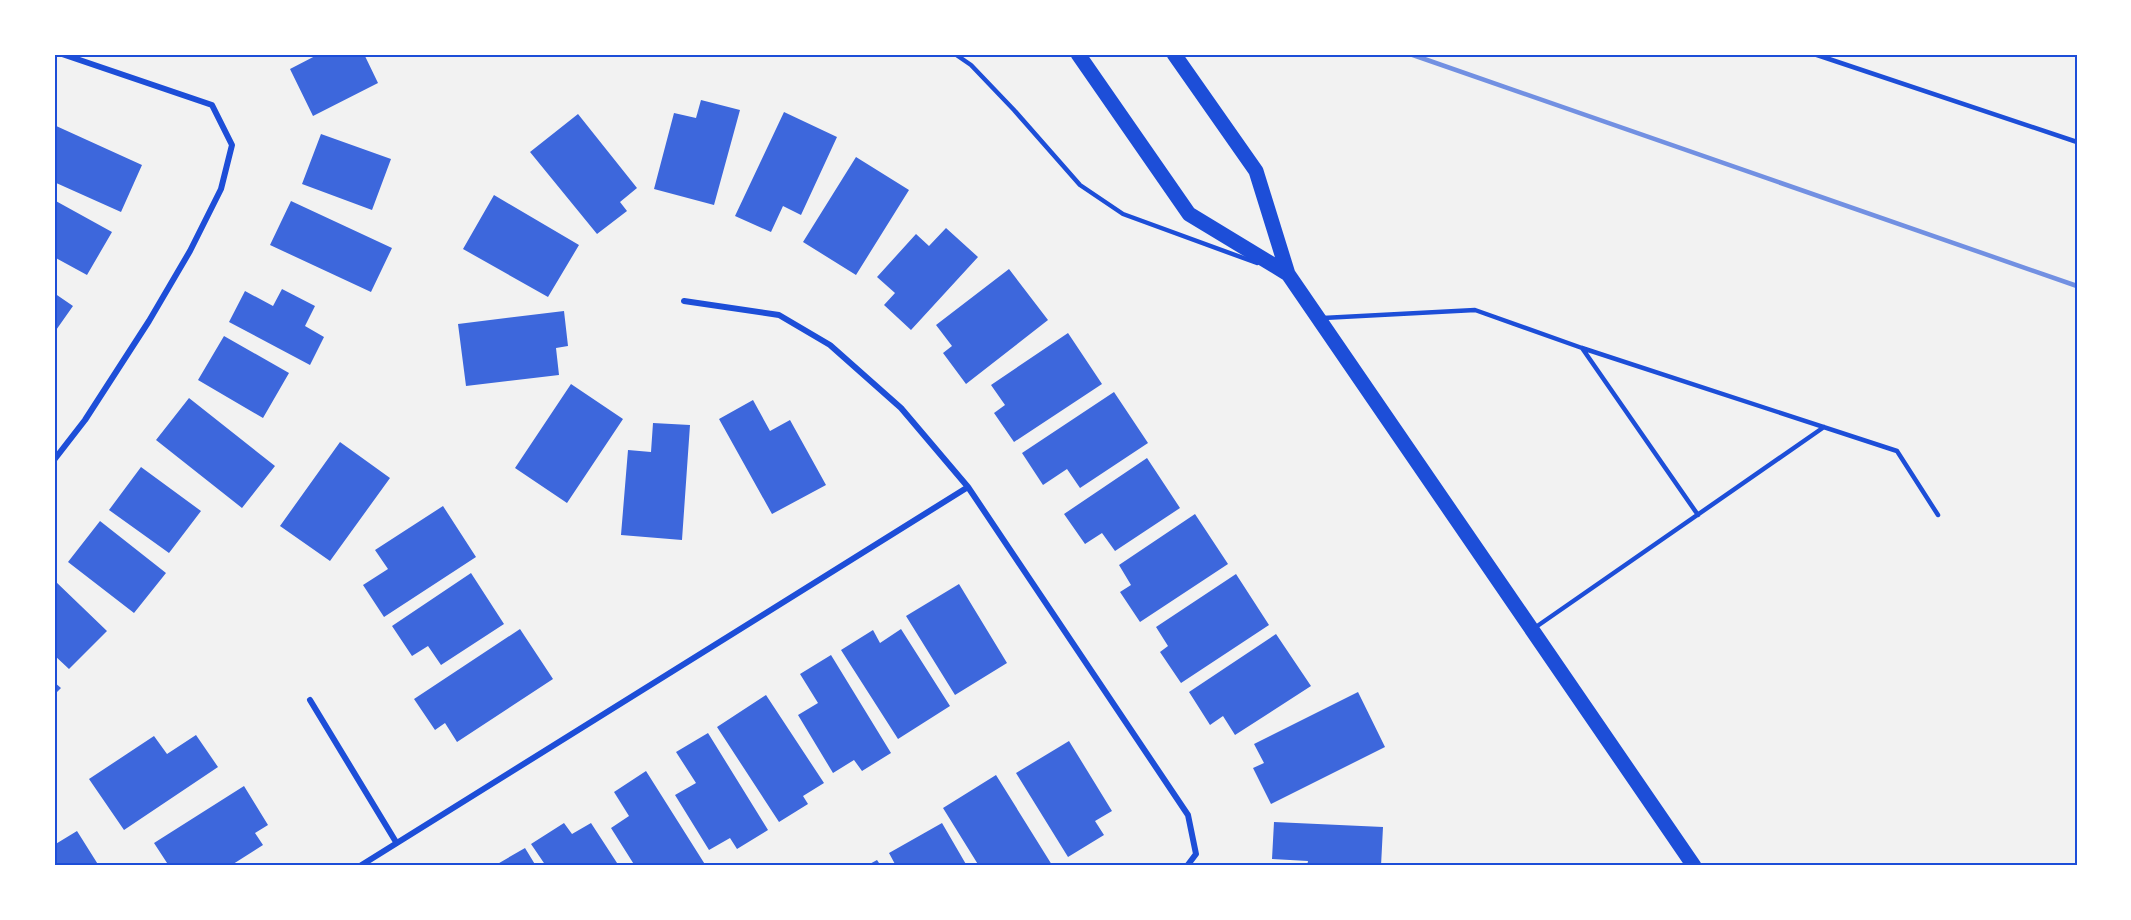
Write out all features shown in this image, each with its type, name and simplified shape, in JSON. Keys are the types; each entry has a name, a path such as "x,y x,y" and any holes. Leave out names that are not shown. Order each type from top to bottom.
{"main road":[{"path":"1078,54 1189,214 1288,274"},
{"path":"1174,54 1256,171 1288,274 1694,866"}],"street":[{"path":"54,460 91,410 190,251 221,189 232,145 212,105 62,54"},
{"path":"684,301 779,315 830,345 902,408 968,487 1188,816 1196,854 1187,866"},
{"path":"360,866 968,487"},
{"path":"310,700 396,843"}],"lane":[{"path":"955,54 971,65 1014,110 1080,185 1123,214 1288,274"},
{"path":"1814,54 2077,142"},
{"path":"1318,318 1474,310 1582,348 1897,451 1938,515"},
{"path":"1582,348 1698,515"},
{"path":"1532,630 1824,427"}],"building":[{"path":"319,54 364,54 378,83 313,116 290,69"},
{"path":"701,100 740,110 714,205 654,189 674,113 696,118"},
{"path":"784,112 837,137 801,215 783,206 771,232 735,216"},
{"path":"578,114 637,188 620,202 627,211 597,234 530,152"},
{"path":"54,125 142,165 121,212 54,182"},
{"path":"321,134 391,159 372,210 302,184"},
{"path":"856,157 909,190 856,275 803,242"},
{"path":"494,195 579,245 548,297 463,249"},
{"path":"54,200 112,232 87,275 54,257"},
{"path":"291,201 392,248 371,292 270,245"},
{"path":"946,228 978,257 911,330 884,305 895,293 877,277 916,234 929,246"},
{"path":"1009,269 1048,320 966,384 943,353 952,346 936,325"},
{"path":"282,289 315,306 305,326 324,337 310,365 229,322 245,291 273,306"},
{"path":"54,293 73,306 54,333"},
{"path":"564,311 568,346 556,348 559,375 466,386 458,324"},
{"path":"1068,333 1102,384 1014,442 994,413 1005,405 991,385"},
{"path":"224,336 289,373 263,418 198,380"},
{"path":"571,384 623,419 567,503 515,468"},
{"path":"1114,392 1148,443 1080,488 1067,469 1043,485 1022,453"},
{"path":"189,398 275,466 242,508 156,440"},
{"path":"753,400 770,431 790,420 826,485 772,514 719,419"},
{"path":"653,423 690,425 682,540 621,535 628,450 651,452"},
{"path":"340,442 390,478 330,561 280,526"},
{"path":"1147,458 1180,508 1115,551 1102,533 1085,544 1064,514"},
{"path":"141,467 201,511 169,553 109,510"},
{"path":"443,506 476,557 384,617 363,585 388,569 375,550"},
{"path":"1195,514 1228,564 1140,622 1120,592 1131,585 1119,565"},
{"path":"100,521 166,573 134,613 68,562"},
{"path":"471,573 504,624 441,665 428,646 412,656 392,626"},
{"path":"1236,574 1269,625 1181,683 1160,652 1168,646 1156,627"},
{"path":"54,580 107,631 69,669 54,655"},
{"path":"959,584 1007,663 955,695 906,616"},
{"path":"520,629 553,679 457,742 445,723 435,730 414,699"},
{"path":"901,629 950,706 898,739 841,650 873,630 880,643"},
{"path":"1276,634 1311,686 1235,735 1223,716 1210,725 1189,692"},
{"path":"831,655 891,753 862,771 854,760 833,773 798,715 818,703 800,674"},
{"path":"54,682 61,688 54,695"},
{"path":"1358,692 1385,747 1271,804 1253,768 1264,763 1254,744"},
{"path":"766,695 824,783 803,796 808,804 779,822 717,727"},
{"path":"708,733 768,830 737,849 730,838 709,850 675,795 696,783 676,752"},
{"path":"196,735 218,767 124,830 89,779 154,736 167,754"},
{"path":"1069,741 1112,811 1095,821 1104,835 1068,857 1016,773"},
{"path":"646,771 706,866 635,866 611,828 629,816 614,792"},
{"path":"996,775 1052,865 979,866 943,808"},
{"path":"244,786 268,825 255,833 263,845 230,866 169,866 154,843"},
{"path":"1274,822 1383,827 1381,866 1307,866 1308,861 1272,859"},
{"path":"564,823 572,834 591,823 619,866 546,866 531,844"},
{"path":"942,823 967,866 896,866 889,853"},
{"path":"77,831 99,866 54,866 54,845"},
{"path":"525,848 536,866 494,866"},
{"path":"877,860 881,866 866,866"}],"railway":[{"path":"1410,54 2077,286"}]}
